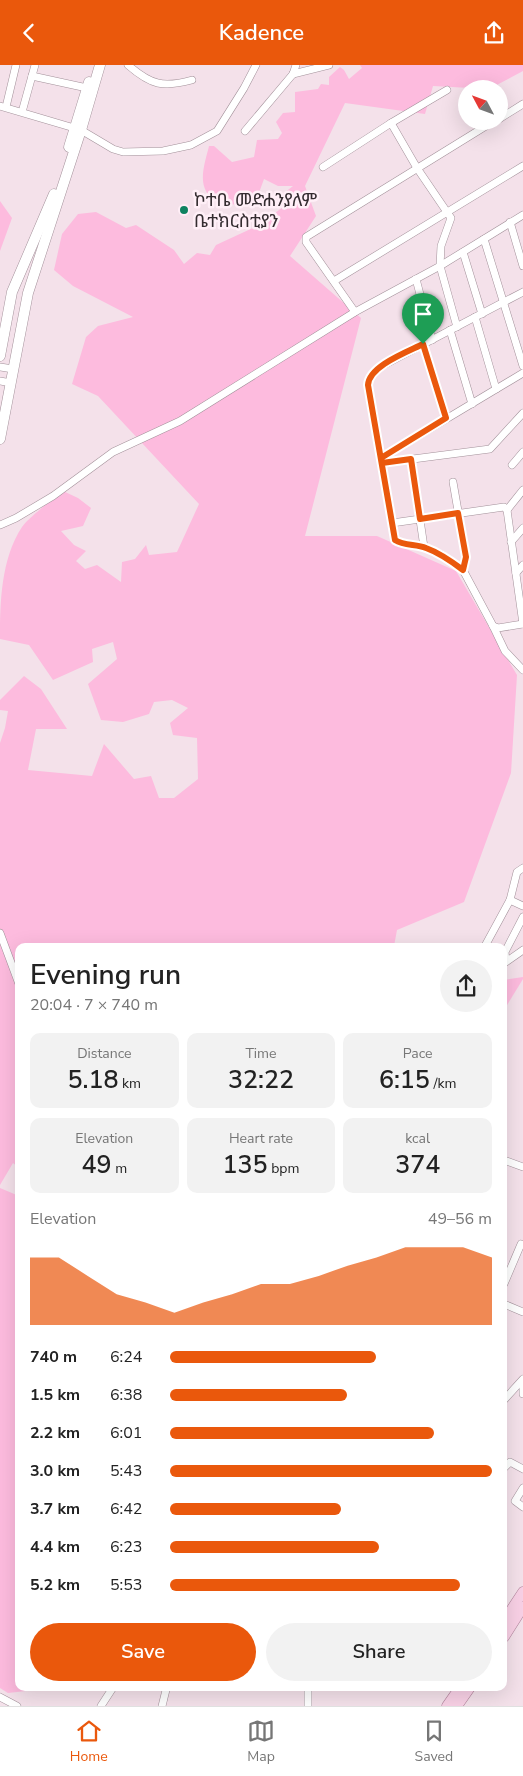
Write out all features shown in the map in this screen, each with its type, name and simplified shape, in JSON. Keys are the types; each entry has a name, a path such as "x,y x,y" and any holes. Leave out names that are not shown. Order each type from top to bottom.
{"main road":[{"path":"78,129 93,65"},
{"path":"0,439 28,293 68,160 100,65"},
{"path":"0,356 12,293 57,195"},
{"path":"507,1616 523,1592"},
{"path":"507,1632 523,1607"},
{"path":"447,1706 458,1691"},
{"path":"457,1706 468,1691"}],"street":[{"path":"16,65 3,107 78,129 113,149 123,151 163,151 191,145 217,131 256,65"},
{"path":"22,112 36,65"},
{"path":"128,65 145,79 163,85 173,85 192,80"},
{"path":"245,131 294,74 296,65"},
{"path":"294,74 329,65"},
{"path":"32,76 87,88"},
{"path":"323,167 391,123 447,90"},
{"path":"508,113 523,104"},
{"path":"391,123 417,168 451,218 441,246 440,266 472,404"},
{"path":"355,312 306,242 306,237 479,130"},
{"path":"334,281 523,167"},
{"path":"0,525 53,496 114,452 180,421 355,312 440,266 523,215"},
{"path":"510,223 523,266"},
{"path":"484,239 523,367"},
{"path":"463,251 496,389"},
{"path":"416,279 432,340"},
{"path":"523,292 380,367 369,379 395,540 399,543 424,547 442,555 463,570 505,651 523,670"},
{"path":"423,344 446,418"},
{"path":"0,367 14,369"},
{"path":"381,460 446,418 523,373"},
{"path":"0,381 11,383"},
{"path":"381,460 411,459 490,449 523,413"},
{"path":"512,465 523,451"},
{"path":"411,459 424,547"},
{"path":"453,482 466,557 463,570"},
{"path":"493,626 498,628 523,624 507,510 523,490"},
{"path":"392,523 504,507 507,510"},
{"path":"511,542 523,528"},
{"path":"516,573 523,565"},
{"path":"487,943 510,900 515,877 519,870 523,868"},
{"path":"510,900 523,906"},
{"path":"507,948 523,917"},
{"path":"1,936 15,973"},
{"path":"507,962 523,950"},
{"path":"507,1161 523,1167"},
{"path":"507,1277 522,1244"},
{"path":"507,1305 523,1312"},
{"path":"523,1381 523,1394"},
{"path":"507,1397 523,1381"},
{"path":"507,1465 510,1462 523,1469"},
{"path":"523,1488 515,1501 523,1507"},
{"path":"101,1706 111,1691"},
{"path":"162,1706 166,1691"},
{"path":"308,1691 308,1706"},
{"path":"0,1697 17,1706"}],"shaded area":[{"path":"360,65 523,65 523,71 506,80 458,80 458,87 433,86 425,114 345,103 305,186 316,216 290,256 361,318 305,536 377,536 456,571 517,675 511,773 464,902 397,930 395,943 15,943 15,1165 13,1163 0,1185 0,743 8,711 0,710 0,700 24,676 41,689 67,729 36,729 28,770 92,776 104,744 134,779 151,776 159,798 174,798 198,779 197,738 173,735 170,723 188,708 172,700 154,702 149,714 123,722 101,720 88,684 117,659 113,642 92,649 93,662 53,680 29,645 0,639 3,581 15,539 25,523 63,491 78,498 91,508 83,526 61,531 74,545 86,551 76,561 85,569 97,565 121,582 122,562 135,559 146,545 149,555 177,552 199,504 98,396 72,384 86,337 98,326 133,317 73,286 54,270 62,234 78,214 96,212 126,228 136,225 174,250 184,264 197,253 210,255 216,245 259,225 283,207 279,197 293,186 278,186 264,179 256,201 252,201 248,191 240,205 220,203 212,198 204,185 203,170 209,146 214,146 232,162 254,157 257,140 278,139 282,133 276,122 283,113 295,112 295,92 318,89 321,84 329,85 329,77 340,67 349,79 362,68"},
{"path":"0,201 12,218 0,251"},
{"path":"523,977 507,1005 507,980"},
{"path":"0,1188 15,1194 15,1691 26,1691 8,1693 0,1688"}],"place":[{"name":"ኮተቤ መድሐንያለም ቤተክርስቲያን","path":"184,210"}],"route":[{"path":"423,344 446,418 381,458 382,463 411,459 420,519 458,513 466,557 463,570 442,555 424,547 399,543 395,540 368,385 372,373 380,367 423,344"}]}
